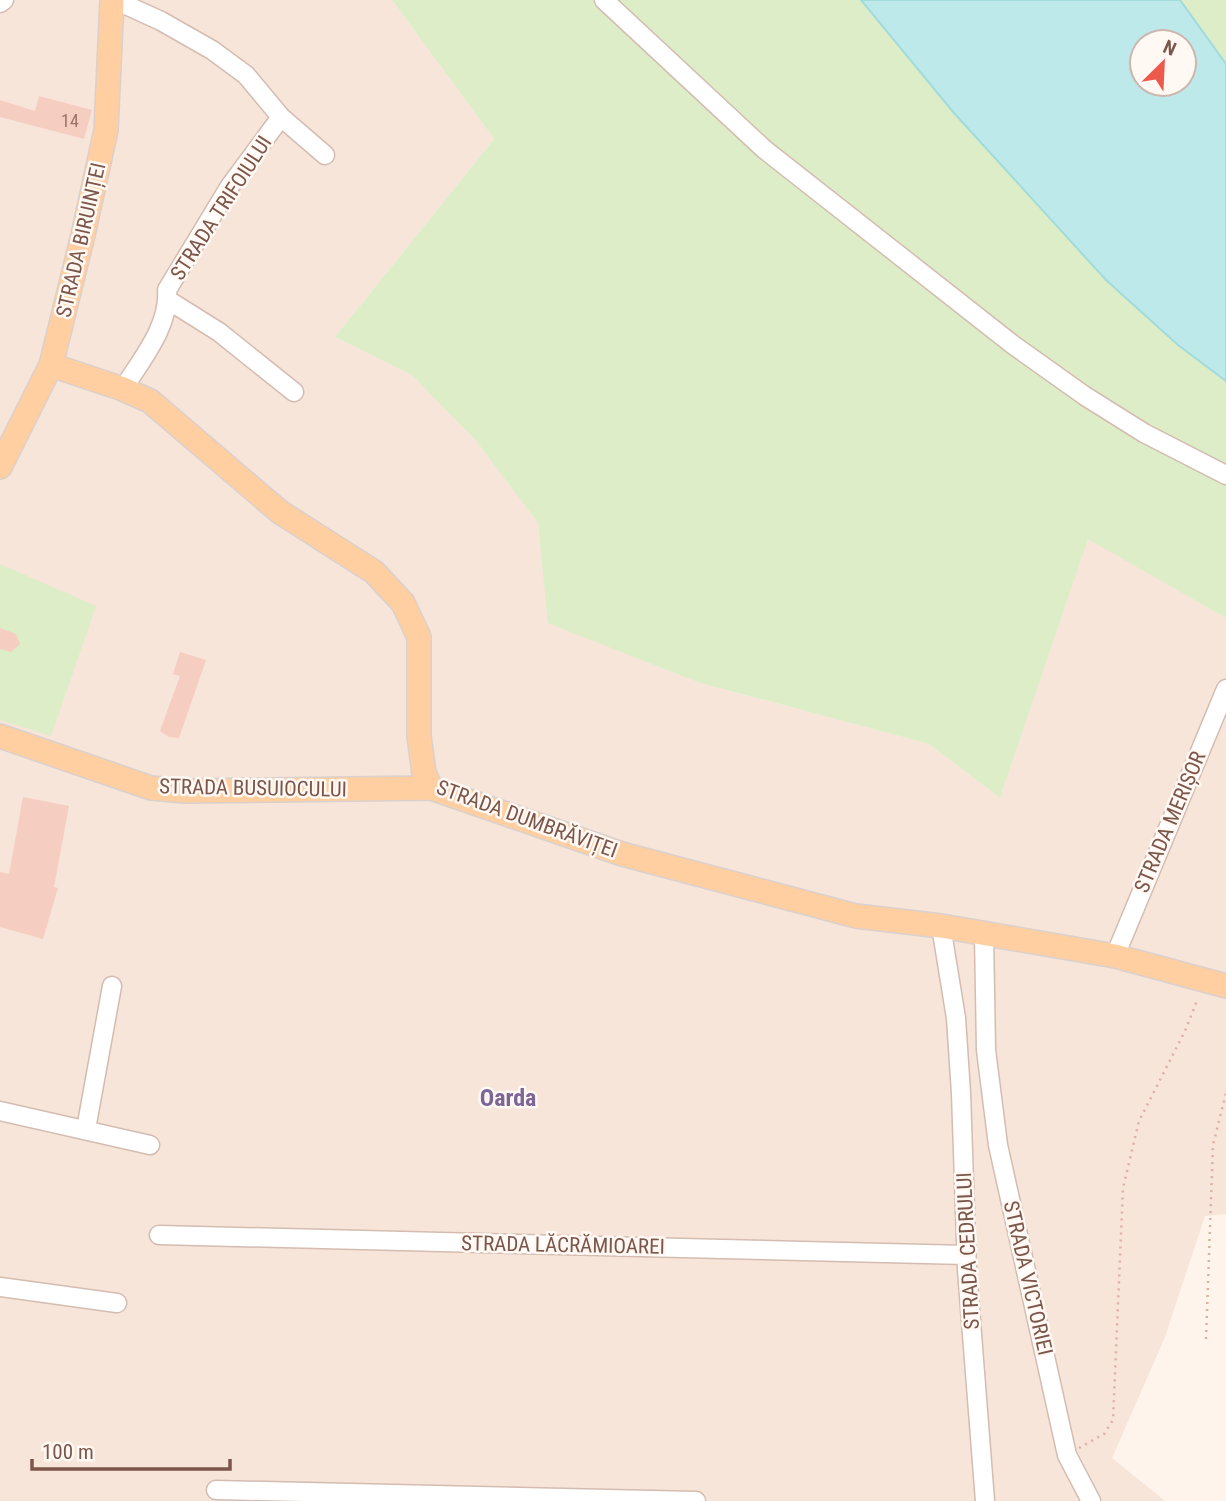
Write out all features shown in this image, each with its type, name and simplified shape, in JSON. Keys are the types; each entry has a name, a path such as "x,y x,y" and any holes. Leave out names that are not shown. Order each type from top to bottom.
{"main road":[{"name":"STRADA BIRUINȚEI","path":"0,467 51,365 83,235 106,131 114,0"},
{"name":"STRADA DUMBRĂVIȚEI","path":"51,365 150,401 280,512 374,572 403,603 419,637 419,736 424,773 431,788 622,854 856,916 941,926 1115,956 1216,984"},
{"name":"STRADA BUSUIOCULUI","path":"0,736 151,788 184,791 431,788"}],"street":[{"path":"0,4 4,0"},
{"path":"114,0 161,21 212,50 246,75 281,117 325,155"},
{"path":"604,0 764,149 1012,344 1085,396 1144,433 1226,475"},
{"name":"STRADA TRIFOIULUI","path":"123,389 162,324 168,300 167,290 196,240 230,186 281,117"},
{"name":"STRADA TRIFOIULUI","path":"168,300 219,332 295,392"},
{"name":"STRADA MERIȘOR","path":"1115,956 1226,689"},
{"name":"STRADA CEDRULUI","path":"941,926 956,1018 966,1255 985,1501"},
{"name":"STRADA VICTORIEI","path":"984,934 986,1050 998,1145 1067,1455 1091,1501"},
{"path":"86,1129 112,986"},
{"path":"956,1018 986,1050 961,1093"},
{"path":"0,1111 150,1145"},
{"name":"STRADA LĂCRĂMIOAREI","path":"159,1235 966,1255"},
{"path":"0,1287 117,1303"},
{"path":"216,1490 696,1501"}],"path":[{"path":"1067,1455 1104,1434 1113,1420 1123,1188 1139,1121 1185,1031 1216,984"},
{"path":"1206,1339 1213,1145 1226,1093"}],"shaded area":[{"path":"0,0 392,0 494,139 335,337 412,375 476,441 538,523 549,623 697,682 929,744 1000,798 1088,538 1226,618 1226,1214 1205,1216 1165,1337 1112,1458 1165,1501 0,1501"}],"green space":[{"path":"392,0 861,0 954,113 1106,280 1178,345 1226,381 1226,618 1088,539 1000,798 929,744 697,682 548,623 538,523 476,441 412,375 335,337 494,139"},
{"path":"1180,0 1226,0 1226,64"},
{"path":"0,564 96,606 51,736 0,720"}],"water":[{"path":"861,0 1180,0 1226,64 1226,381 1178,345 1106,280 954,113"}],"building":[{"path":"39,96 92,110 84,139 0,117 0,100 35,111"},
{"path":"0,628 16,634 20,644 11,652 0,649"},
{"path":"180,652 206,660 179,738 169,737 160,731 180,676 173,674"},
{"path":"23,797 69,806 54,887 58,888 43,939 0,927 0,872 9,874"}],"district":[{"name":"Oarda","path":"508,1098"}]}
